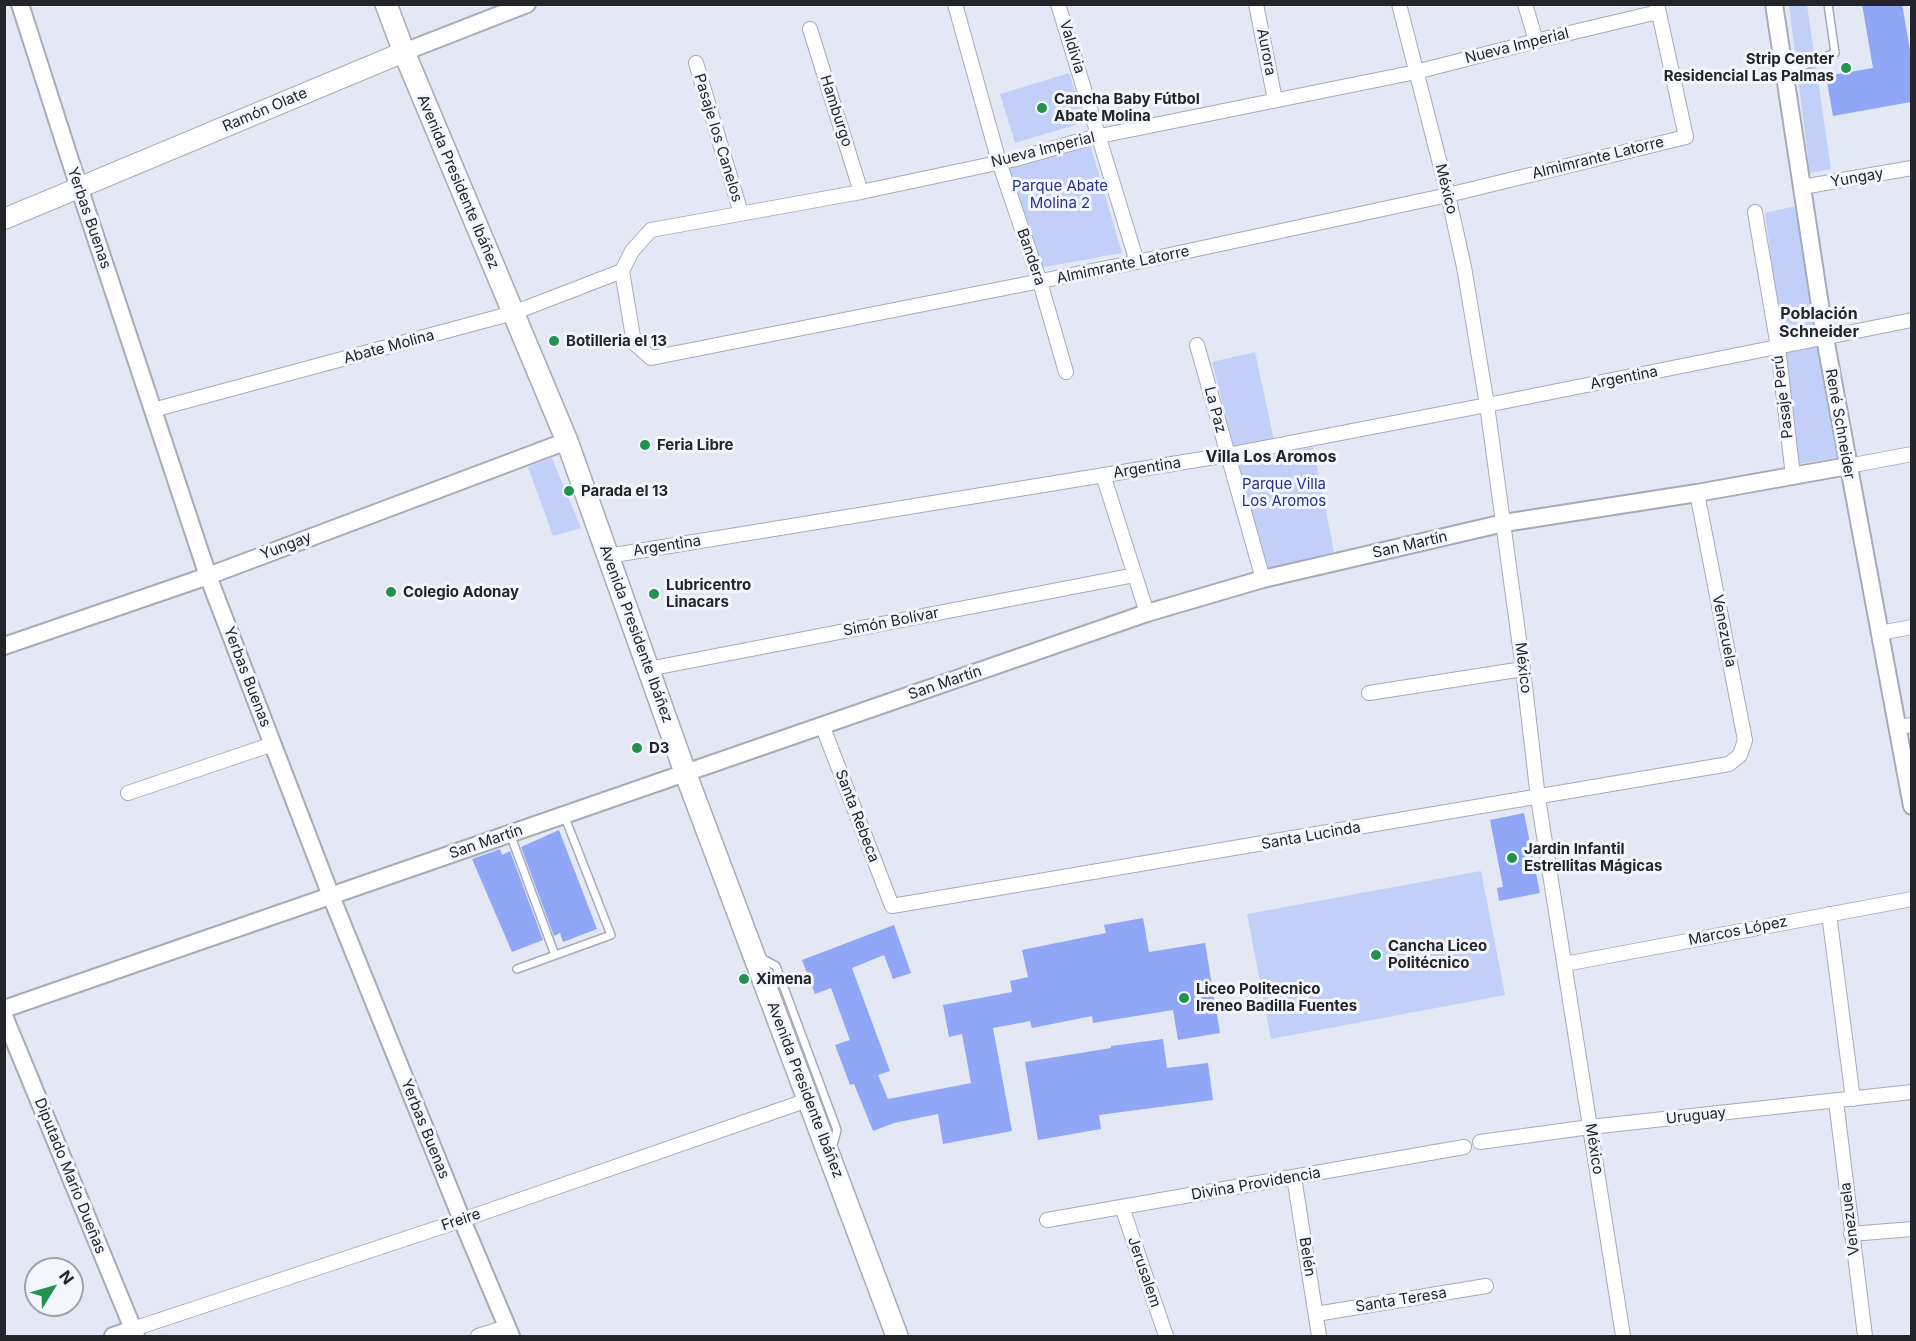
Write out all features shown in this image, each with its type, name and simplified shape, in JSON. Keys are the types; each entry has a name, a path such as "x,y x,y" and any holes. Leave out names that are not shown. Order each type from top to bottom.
{"main road":[{"name":"Avenida Presidente Ibáñez","path":"386,4 567,441 685,772 897,1336"},
{"name":"Ramón Olate","path":"4,219 404,52"}],"street":[{"name":"Ramón Olate","path":"404,52 527,4"},
{"name":"Bandera","path":"955,4 999,162 1040,282 1066,372"},
{"name":"Valdivia","path":"1058,4 1137,262"},
{"name":"Aurora","path":"1256,4 1275,100"},
{"name":"México","path":"1399,4 1464,267 1504,523 1538,798 1623,1336"},
{"path":"1525,4 1536,41"},
{"name":"René Schneider","path":"1774,4 1825,338 1848,466 1879,633 1904,726 1911,806"},
{"name":"Yerbas Buenas","path":"22,5 208,576 331,896 509,1332"},
{"name":"Nueva Imperial","path":"622,271 632,251 651,230 861,192 999,162 1099,136 1416,72 1657,8"},
{"name":"Almimrante Latorre","path":"622,271 634,343 651,358 1137,262 1448,195 1686,137 1657,8"},
{"name":"Hamburgo","path":"810,29 861,192"},
{"name":"Pasaje los Canelos","path":"696,63 741,213"},
{"name":"Yungay","path":"1802,187 1911,168"},
{"name":"Pasaje Perú","path":"1755,212 1778,347 1793,476"},
{"name":"Abate Molina","path":"153,410 513,313 622,271"},
{"name":"Argentina","path":"608,556 1227,455 1911,320"},
{"name":"La Paz","path":"1197,345 1263,579"},
{"name":"Yungay","path":"4,646 208,576 567,441"},
{"name":"San Martín","path":"4,1009 1147,613 1263,579 1504,523 1697,493 1911,454"},
{"path":"1103,475 1147,613"},
{"name":"Venezuela","path":"1697,493 1745,740 1740,755 1730,764"},
{"name":"Simón Bolívar","path":"648,669 1135,575"},
{"path":"1879,633 1911,627"},
{"path":"1369,693 1523,669"},
{"name":"Santa Rebeca","path":"822,725 892,906"},
{"path":"128,793 273,744"},
{"name":"Santa Lucinda","path":"892,906 1730,764"},
{"name":"Marcos López","path":"1565,964 1911,899"},
{"path":"1829,914 1852,1099"},
{"name":"Diputado Mario Dueñas","path":"4,1016 134,1333"},
{"name":"Uruguay","path":"1480,1142 1590,1127 1911,1092"},
{"name":"Freire","path":"113,1336 134,1333 808,1100"},
{"name":"Venezuela","path":"1836,1101 1865,1336"},
{"name":"Divina Providencia","path":"1047,1220 1464,1147"},
{"name":"Belén","path":"1294,1177 1319,1336"},
{"name":"Jerusalem","path":"1122,1207 1167,1336"},
{"path":"1851,1234 1911,1229"},
{"name":"Santa Teresa","path":"1316,1314 1486,1286"},
{"path":"477,1336 509,1332"}],"lane":[{"path":"1785,73 1835,53 1828,4"},
{"path":"517,969 611,935 564,815"},
{"path":"509,834 555,955"},
{"path":"754,954 776,966 837,1130 830,1158"}],"green space":[{"path":"1789,5 1807,5 1831,169 1810,173"},
{"name":"Cancha Baby Fútbol Abate Molina","path":"1069,73 1085,122 1015,143 1000,94"},
{"name":"Parque Abate Molina 2","path":"1090,144 1122,253 1039,268 1004,163"},
{"path":"1796,206 1839,457 1798,464 1765,213"},
{"name":"Parque Villa Los Aromos","path":"1255,352 1277,454 1313,447 1334,552 1265,571 1212,362"},
{"path":"552,458 581,528 553,536 528,467"},
{"name":"Cancha Liceo Politécnico","path":"1481,871 1505,995 1271,1039 1247,914"}],"building":[{"path":"1862,4 1902,4 1911,56 1911,102 1833,116 1826,76 1873,68"},
{"name":"Jardin Infantil Estrellitas Mágicas","path":"1524,813 1540,893 1499,901 1497,888 1503,887 1490,820"},
{"path":"559,830 597,929 563,942 560,933 554,936 521,847"},
{"path":"500,849 502,855 510,851 543,940 512,952 472,859"},
{"path":"1143,918 1149,952 1205,943 1220,1033 1178,1040 1173,1010 1093,1023 1092,1016 1032,1028 1030,1021 993,1028 1012,1131 943,1144 938,1114 894,1123 873,1131 854,1084 850,1085 835,1045 850,1040 831,988 815,994 802,960 894,925 911,973 893,979 884,955 852,968 890,1071 878,1075 888,1099 971,1083 962,1034 949,1037 943,1005 1012,992 1010,981 1028,977 1022,950 1106,933 1104,925"},
{"path":"1163,1039 1167,1068 1208,1063 1213,1100 1099,1115 1101,1129 1038,1140 1025,1062"}],"place":[{"name":"Strip Center Residencial Las Palmas","path":"1846,68"},
{"name":"Cancha Baby Fútbol Abate Molina","path":"1042,108"},
{"name":"Botilleria el 13","path":"554,341"},
{"name":"Feria Libre","path":"645,445"},
{"name":"Parada el 13","path":"569,491"},
{"name":"Colegio Adonay","path":"391,592"},
{"name":"Lubricentro Linacars","path":"654,594"},
{"name":"D3","path":"637,748"},
{"name":"Jardin Infantil Estrellitas Mágicas","path":"1512,858"},
{"name":"Cancha Liceo Politécnico","path":"1376,955"},
{"name":"Ximena","path":"744,979"},
{"name":"Liceo Politecnico Ireneo Badilla Fuentes","path":"1184,998"}],"district":[{"name":"Población Schneider","path":"1819,323"},
{"name":"Villa Los Aromos","path":"1271,457"}]}
